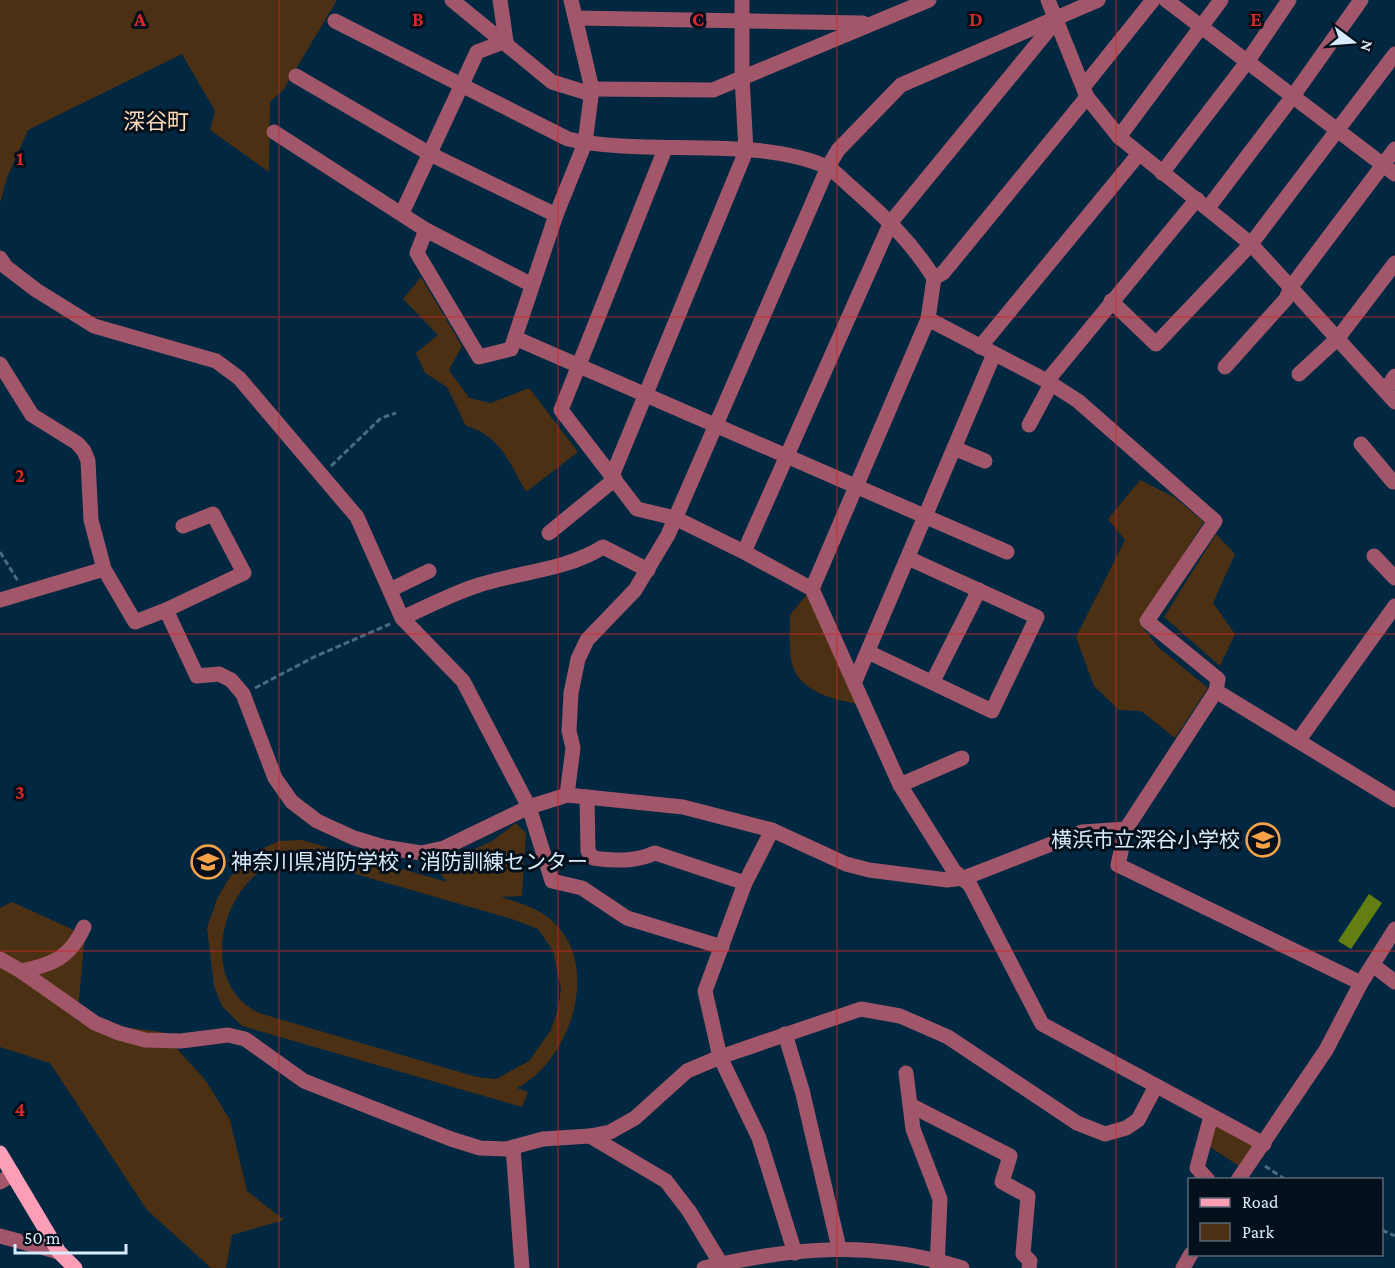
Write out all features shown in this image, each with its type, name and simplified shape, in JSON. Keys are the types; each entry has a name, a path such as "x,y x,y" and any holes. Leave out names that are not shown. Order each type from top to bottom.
{"main road":[{"path":"0,1154 6,1178 59,1252 75,1268"}],"street":[{"path":"452,0 506,41 552,82 591,91 713,90 868,23 929,0"},
{"path":"500,0 506,41"},
{"path":"426,230 417,253 479,357 511,349 556,215 585,143 591,91 571,0"},
{"path":"549,533 614,478 746,151 742,77 742,0"},
{"path":"1048,0 1086,92 1119,137 1138,155 1251,244 1390,396"},
{"path":"567,795 573,748 569,731 571,693 578,659 587,640 635,590 675,518 828,167 838,150 901,85 1057,20 1098,0"},
{"path":"934,278 943,273 1086,92 1153,0"},
{"path":"1166,0 1389,169"},
{"path":"1119,137 1221,0"},
{"path":"1162,173 1247,62 1289,0"},
{"path":"1029,425 1049,382 1111,301 1202,204 1293,96 1361,0"},
{"path":"576,18 742,19 868,23"},
{"path":"744,552 891,222 1057,20"},
{"path":"334,21 568,139 585,143 665,149 746,151 790,156 828,167 891,222 917,250 934,278 928,319 812,590"},
{"path":"402,213 477,52 506,41"},
{"path":"1111,301 1156,344 1251,244 1339,131 1395,54"},
{"path":"296,76 430,153 556,215"},
{"path":"274,132 426,230 532,285"},
{"path":"665,149 561,410 637,509 675,518 744,552 812,590 900,785 954,871 964,878 981,904 1042,1024 1264,1144"},
{"path":"1225,367 1286,299 1291,287 1389,169 1395,149"},
{"path":"855,681 954,448 987,350 1138,155"},
{"path":"1299,374 1338,338 1395,263"},
{"path":"2,265 36,290 94,326 216,360 239,378 357,517 402,618 463,681 529,807 552,881 582,888 627,918 722,947"},
{"path":"928,319 1049,382 1078,401 1215,521 1147,621 1218,679 1216,691 1126,829 1118,865 1361,983"},
{"path":"515,338 1007,552"},
{"path":"0,364 32,415 77,443 84,451 88,461 91,520 104,568 135,622 244,573 213,514 183,526"},
{"path":"1390,396 1395,376"},
{"path":"1361,444 1391,483"},
{"path":"954,448 985,461"},
{"path":"402,618 478,585 559,568 585,558 603,547 648,570"},
{"path":"1374,556 1395,578"},
{"path":"868,652 992,711 1037,618 908,558"},
{"path":"0,600 104,568"},
{"path":"390,590 429,571"},
{"path":"933,681 979,590"},
{"path":"1298,741 1395,606"},
{"path":"166,610 197,676 219,674 231,680 243,694 275,778 292,802 317,821 354,838 384,847 421,853 444,848 529,807 567,795 683,807 772,830 846,864 868,870 947,880 964,878 1082,832 1126,829"},
{"path":"1216,691 1395,800"},
{"path":"900,785 962,758"},
{"path":"587,797 588,851 593,858 639,859 655,853 745,883"},
{"path":"772,830 745,883 705,991 720,1057 759,1138 795,1253"},
{"path":"21,971 46,966 62,957 76,945 84,927"},
{"path":"1239,1178 1326,1050 1361,983 1395,929"},
{"path":"0,958 95,1023 119,1033 145,1040 181,1041 228,1035 246,1040 304,1081 451,1139 480,1148 513,1147 543,1139 590,1136 610,1132 635,1118 687,1071 720,1057 861,1009 900,1017 948,1036 1077,1124 1105,1134 1126,1128 1138,1120 1156,1086"},
{"path":"1373,965 1395,982"},
{"path":"785,1034 802,1090 839,1248"},
{"path":"906,1073 913,1129 940,1199 938,1264"},
{"path":"910,1105 1010,1156 1002,1182 1028,1196 1023,1254 1030,1261 1029,1268"},
{"path":"1207,1178 1197,1168 1211,1116"},
{"path":"590,1136 666,1181 689,1211 721,1264"},
{"path":"513,1147 522,1268"},
{"path":"0,1236 59,1252"},
{"path":"704,1268 839,1248 884,1250 962,1268"}],"path":[{"path":"321,475 381,418 396,413"},
{"path":"0,552 24,591"},
{"path":"243,694 314,657 402,618"},
{"path":"1253,1158 1284,1178"}],"green space":[{"path":"0,0 337,0 284,89 270,102 269,172 210,130 215,111 182,54 28,130 7,178 0,203"},
{"path":"421,277 462,346 449,370 469,398 491,403 529,388 578,452 526,492 496,443 478,430 466,426 447,387 425,373 416,353 438,335 403,299"},
{"path":"1140,480 1174,497 1204,522 1139,623 1158,647 1208,688 1175,738 1141,711 1119,710 1094,686 1076,637 1125,540 1108,519"},
{"path":"1216,534 1235,554 1213,603 1235,634 1220,666 1164,617"},
{"path":"808,593 859,704 821,694 797,676 791,661 790,615"},
{"path":"516,823 526,833 522,896 501,897 533,908 554,922 571,948 577,970 577,993 572,1017 563,1039 550,1059 535,1076 517,1088 528,1092 522,1107 242,1026 222,1006 214,986 207,928 217,899 229,878 253,853 279,841 302,840 447,882 429,860 466,853 492,841","holes":["297,857 512,919 538,929 553,951 561,989 558,1009 551,1030 529,1061 496,1079 477,1077 259,1013 238,997 226,975 222,950 225,924 236,900 251,879 272,864"]},
{"path":"12,902 85,935 77,1021 162,1032 206,1081 230,1120 247,1191 284,1220 232,1235 226,1268 211,1268 147,1210 50,1063 0,1047 0,908"},
{"path":"1216,1122 1253,1145 1239,1166 1207,1145"}],"shaded area":[{"path":"1369,894 1382,903 1351,949 1338,941"}],"place":[{"name":"横浜市立深谷小学校","path":"1263,840"},
{"name":"神奈川県消防学校：消防訓練センター","path":"208,862"}],"district":[{"name":"深谷町","path":"156,121"}]}
